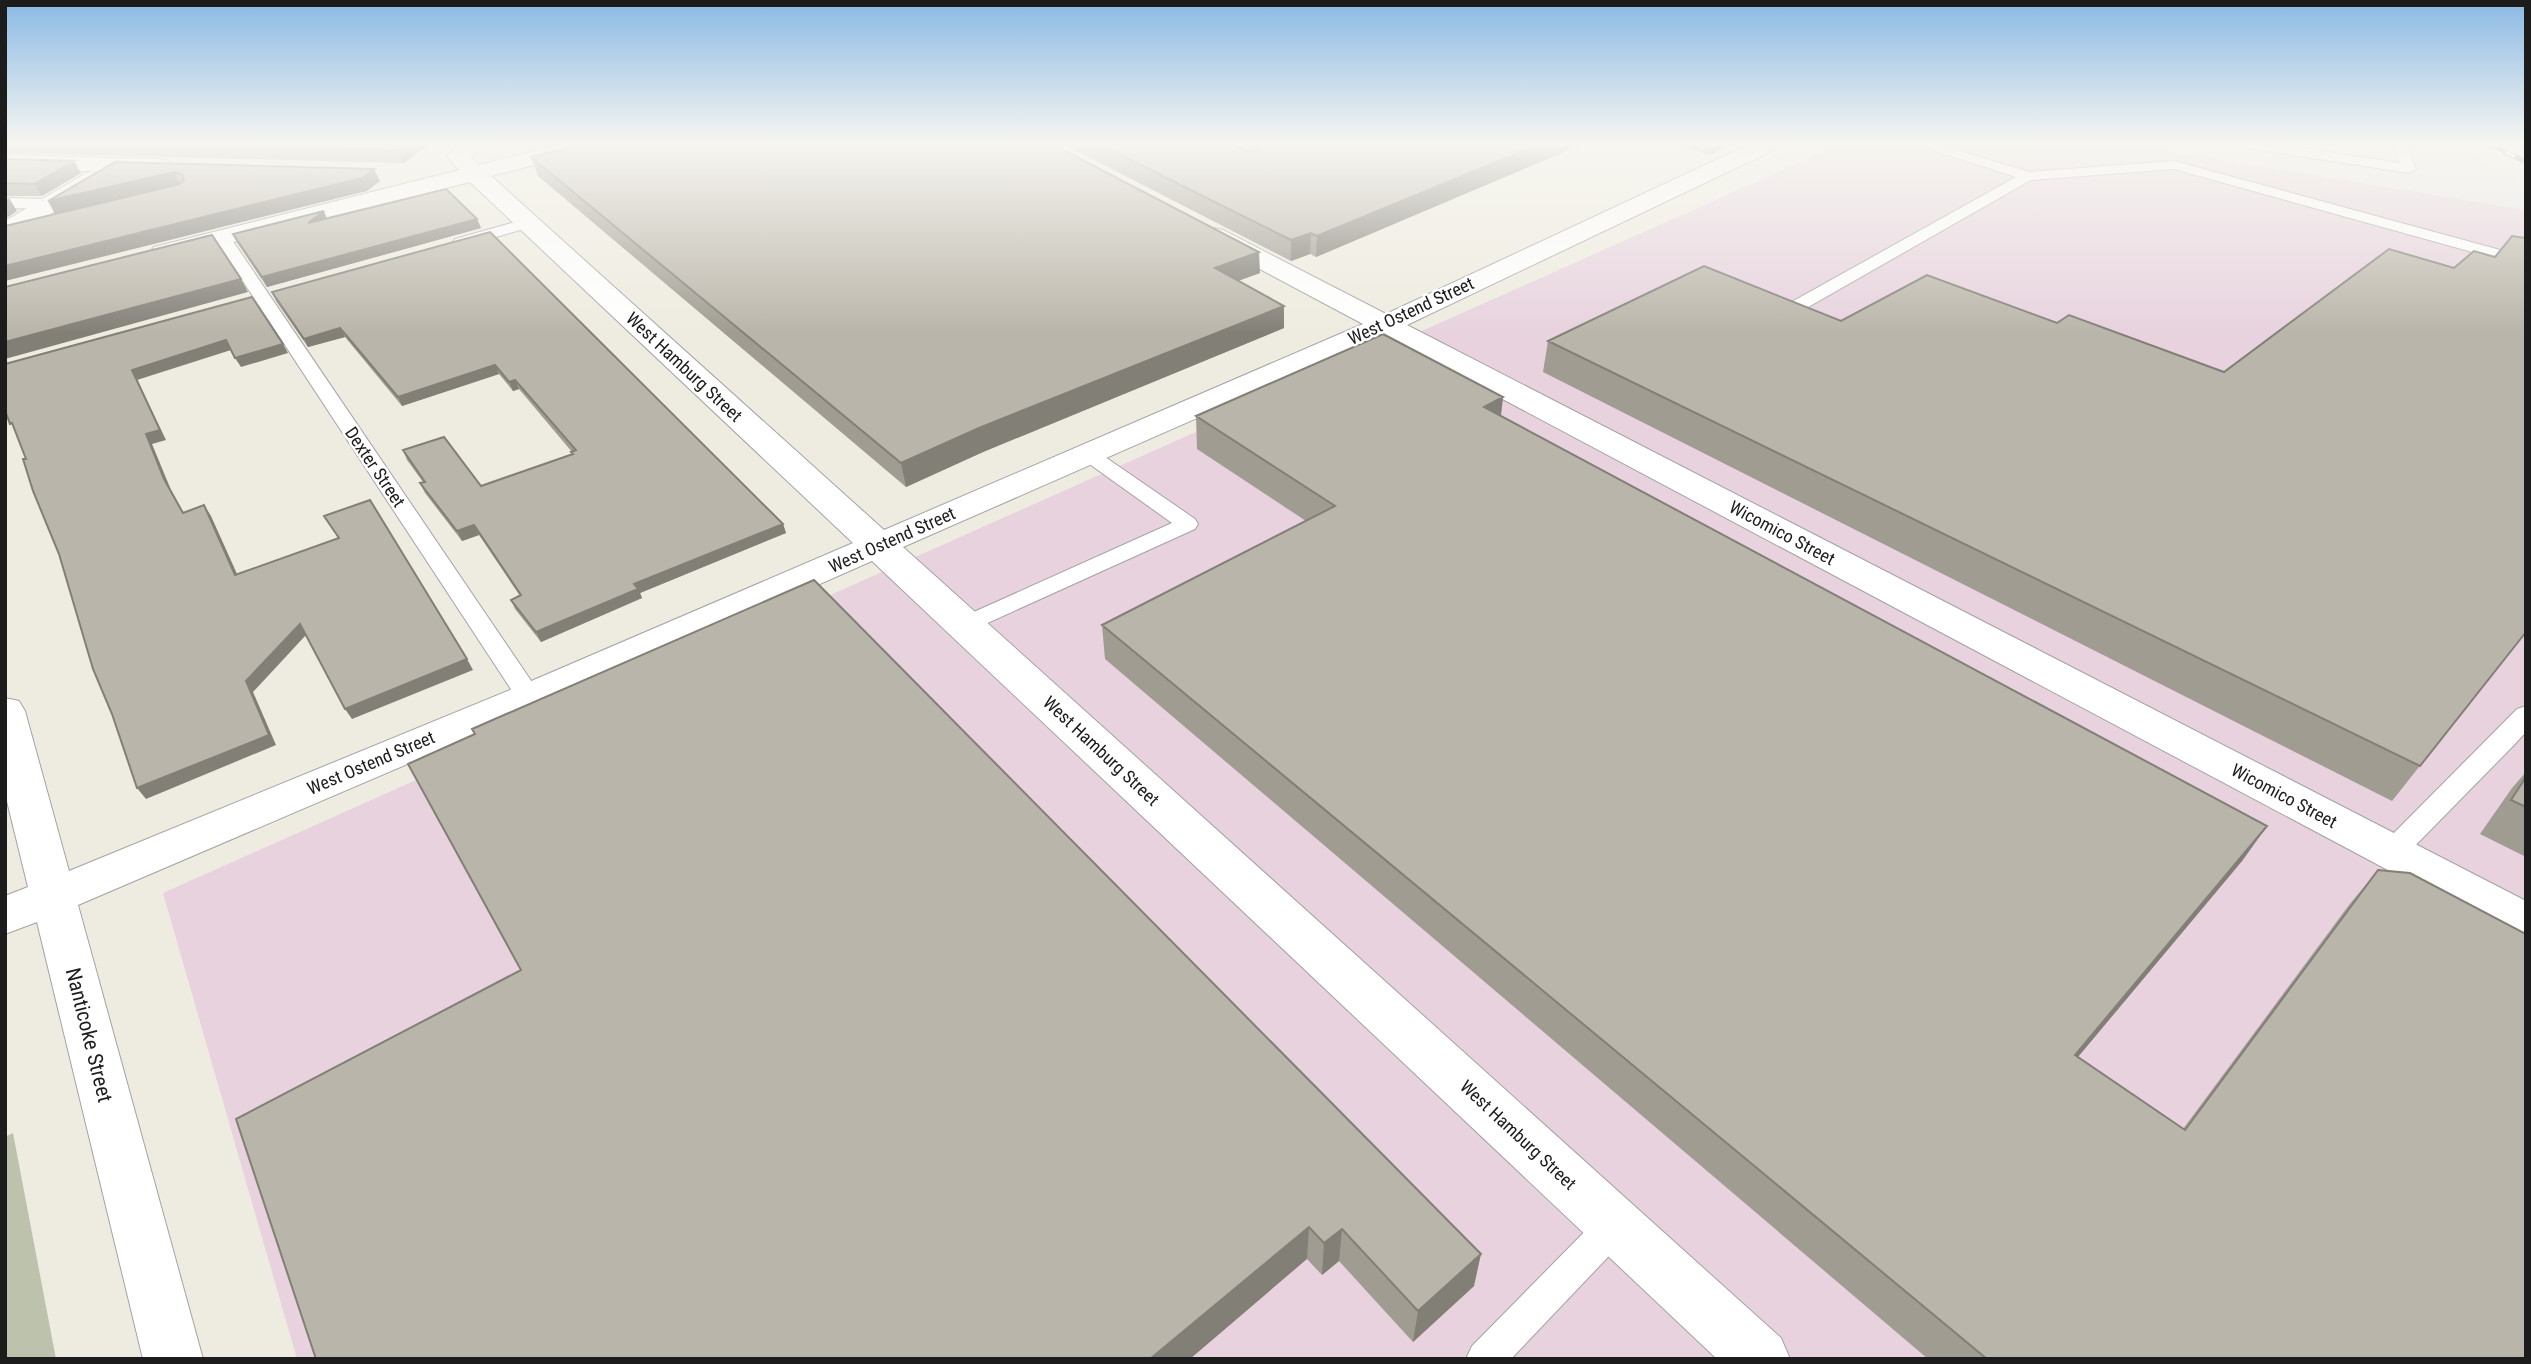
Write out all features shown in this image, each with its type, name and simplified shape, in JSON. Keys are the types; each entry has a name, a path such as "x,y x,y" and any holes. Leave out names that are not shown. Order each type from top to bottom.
{"street":[{"path":"5,232 49,214 59,207"},
{"path":"141,258 320,207"},
{"name":"West Hamburg Street","path":"515,207 529,223 1760,1359"},
{"name":"West Ostend Street","path":"5,916 528,697 878,546 1384,324 1634,207"},
{"name":"Wicomico Street","path":"1184,220 2526,922"},
{"name":"Nanticoke Street","path":"5,711 173,1359"}],"lane":[{"path":"20,207 49,214"},
{"path":"1776,318 1974,207"},
{"path":"2325,207 2526,262"},
{"path":"449,246 529,223"},
{"name":"Dexter Street","path":"222,237 528,697"},
{"path":"964,625 1187,524 1088,454"},
{"path":"2392,852 2526,715"},
{"path":"1485,1359 1615,1225"}],"shaded area":[{"path":"1700,207 2506,207 2526,210 2526,1359 297,1359 163,893"},
{"path":"2506,207 2526,207 2526,210"},
{"path":"13,1133 56,1359 5,1359 5,1137"}],"building":[{"path":"86,207 246,207 5,266 5,226"},
{"path":"374,207 464,207 477,219 262,277 233,234 324,211 308,223"},
{"path":"591,207 1172,207 1259,252 1215,268 1284,306 979,428 901,463"},
{"path":"1224,207 1388,207 1317,236 1311,233 1291,240"},
{"path":"490,232 783,524 634,584 638,589 536,632 511,600 521,595 474,525 457,531 420,483 425,482 403,450 444,437 481,486 573,454 571,452 576,450 515,380 509,382 495,365 398,397 340,328 304,339 272,292"},
{"path":"212,235 241,279 5,342 5,287"},
{"path":"2512,236 2526,238 2526,632 2420,766 1548,341 1704,266 1841,321 1927,275 2057,323 2069,315 2224,372 2389,249 2454,268 2474,251 2495,257"},
{"path":"252,297 283,344 235,358 226,340 132,370 160,430 146,434 164,479 183,513 204,505 235,575 339,538 324,516 370,500 467,659 345,709 300,624 246,681 269,735 137,788 112,714 93,669 59,554 33,491 23,459 26,459 5,410 5,364"},
{"path":"1383,334 1503,397 1484,407 2267,826 2075,1055 2185,1130 2378,870 2410,873 2526,934 2526,1359 1987,1359 1102,625 1335,506 1196,416"},
{"path":"814,580 1481,1254 1418,1311 1342,1229 1324,1243 1309,1227 1150,1359 316,1359 236,1119 521,970 408,764 475,734 472,729"},
{"path":"2526,777 2526,807 2511,800"}]}
